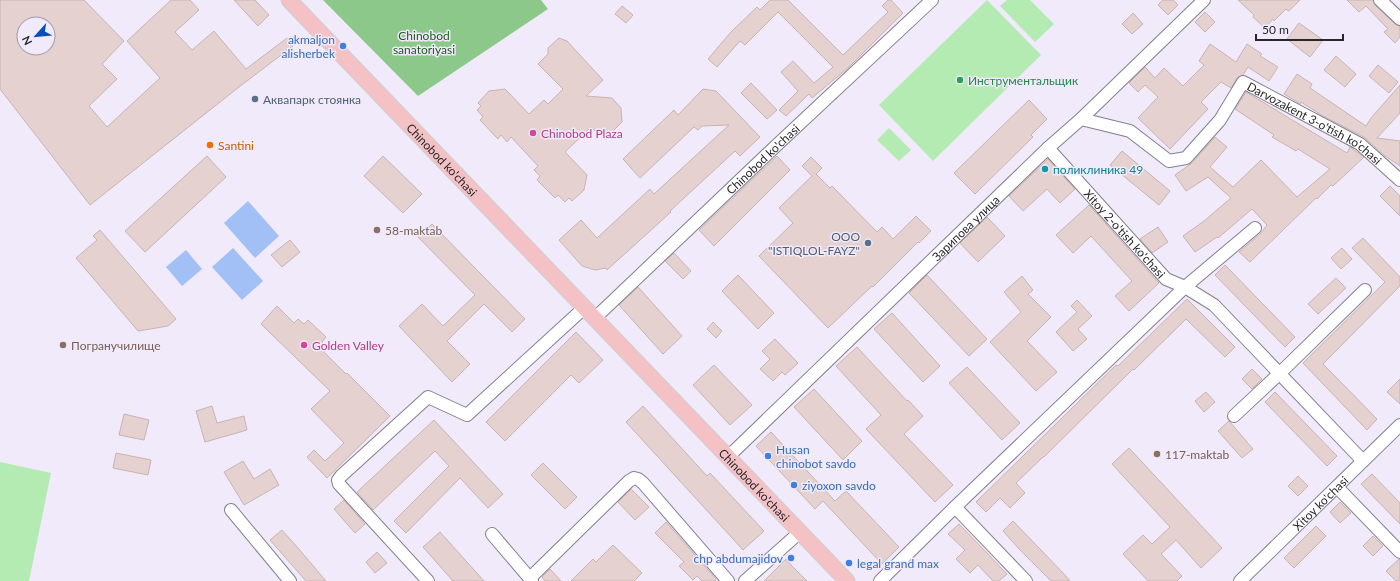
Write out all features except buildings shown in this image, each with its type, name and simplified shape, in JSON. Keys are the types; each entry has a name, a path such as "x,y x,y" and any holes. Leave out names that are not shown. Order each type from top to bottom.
{"main road":[{"name":"Chinobod ko'chasi","path":"289,0 847,581"}],"street":[{"name":"Chinobod ko'chasi","path":"590,313 794,129 932,0"},
{"name":"Зарипова улица","path":"728,457 1048,148 1081,119 1204,0"},
{"path":"1380,0 1400,19"},
{"name":"Darvozakent 3-o'tish ko'chasi","path":"1081,119 1130,131 1169,161 1186,158 1220,120 1243,82 1360,144 1400,180"},
{"name":"Xitoy 2-o'tish ko'chasi","path":"1048,148 1166,279 1185,287 1214,305 1363,460"},
{"path":"880,581 955,507 1185,287 1255,228"},
{"path":"1234,416 1365,290"},
{"path":"428,581 339,484 338,480 428,397 467,415 590,313"},
{"name":"Xitoy ko'chasi","path":"1240,581 1400,425"},
{"path":"492,534 531,580 629,481 634,478 643,483 728,581"},
{"path":"1337,487 1400,552"},
{"path":"955,507 1026,581"},
{"path":"231,510 290,581"},
{"path":"745,581 800,532"}],"green space":[{"name":"Chinobod sanatoriyasi","path":"323,0 541,0 548,9 418,96"},
{"name":"Инструментальщик","path":"987,0 1041,55 933,161 879,105"},
{"path":"1007,0 1030,0 1054,24 1035,42 1000,6"},
{"path":"889,128 911,150 899,161 877,140"},
{"path":"0,462 51,473 29,581 0,581"}],"water":[{"path":"248,201 279,236 255,258 224,223"},
{"path":"233,248 263,281 242,300 212,267"},
{"path":"186,250 202,269 182,286 166,267"}],"place":[{"name":"akmaljon alisherbek","path":"343,46"},
{"name":"Инструментальщик","path":"960,80"},
{"name":"Аквапарк стоянка","path":"255,99"},
{"name":"Chinobod Plaza","path":"533,133"},
{"name":"Santini","path":"210,145"},
{"name":"поликлиника 49","path":"1045,169"},
{"name":"58-maktab","path":"377,230"},
{"name":"ООО \"ISTIQLOL-FAYZ\"","path":"868,243"},
{"name":"Погранучилище","path":"63,345"},
{"name":"Golden Valley","path":"304,345"},
{"name":"117-maktab","path":"1157,454"},
{"name":"Husan chinobot savdo","path":"768,456"},
{"name":"ziyoxon savdo","path":"794,485"},
{"name":"chp abdumajidov","path":"791,558"},
{"name":"legal grand max","path":"849,563"}]}
